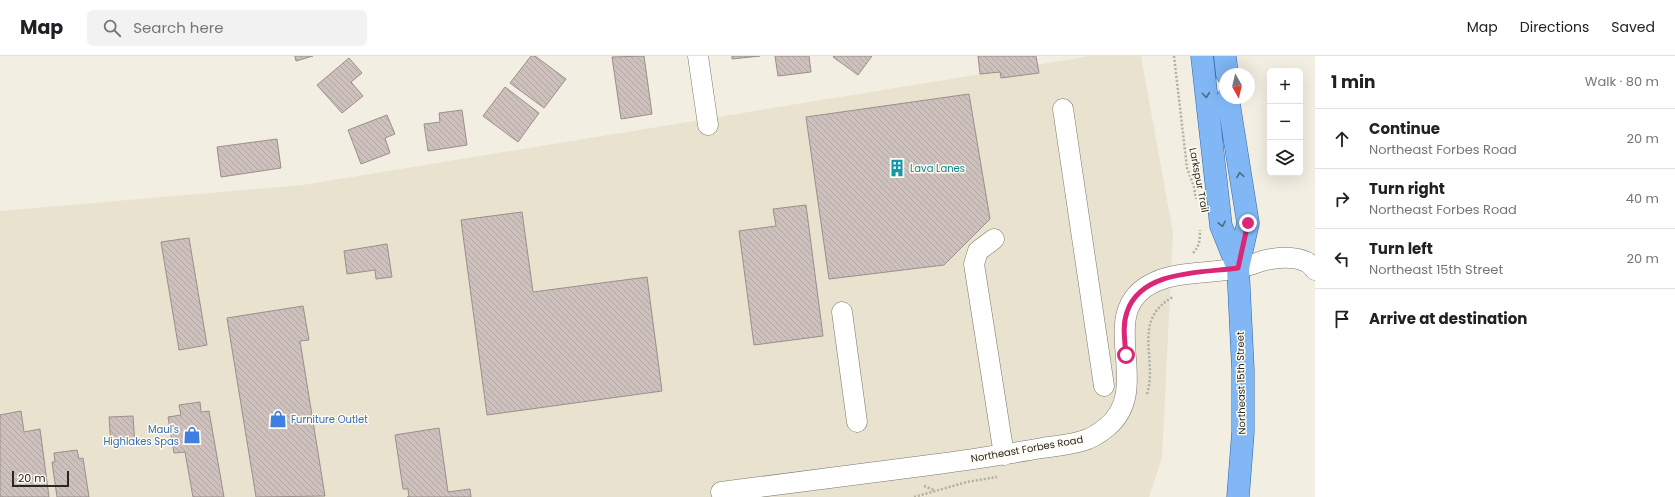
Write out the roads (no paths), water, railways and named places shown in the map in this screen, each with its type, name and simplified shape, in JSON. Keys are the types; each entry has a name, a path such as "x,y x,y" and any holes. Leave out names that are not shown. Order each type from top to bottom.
{"main road":[{"name":"Northeast 15th Street","path":"1202,56 1221,226 1238,268"},
{"path":"1225,56 1226,68"},
{"name":"Northeast 15th Street","path":"1229,104 1248,223 1238,268 1243,370 1243,432 1238,497"}],"street":[{"path":"698,56 708,125"},
{"path":"1064,109 1104,386"},
{"path":"994,239 978,250 974,264 1004,455"},
{"name":"Northeast Forbes Road","path":"721,492 1004,455 1082,441 1108,427 1121,410 1129,384 1124,328 1127,312 1136,295 1146,287 1156,281 1168,278 1238,268 1270,259 1300,258 1312,266 1315,270"},
{"path":"842,312 857,422"}],"place":[{"name":"Lava Lanes","path":"897,168"},
{"name":"Furniture Outlet","path":"278,419"},
{"name":"Maul's Highlakes Spas","path":"192,435"}]}
